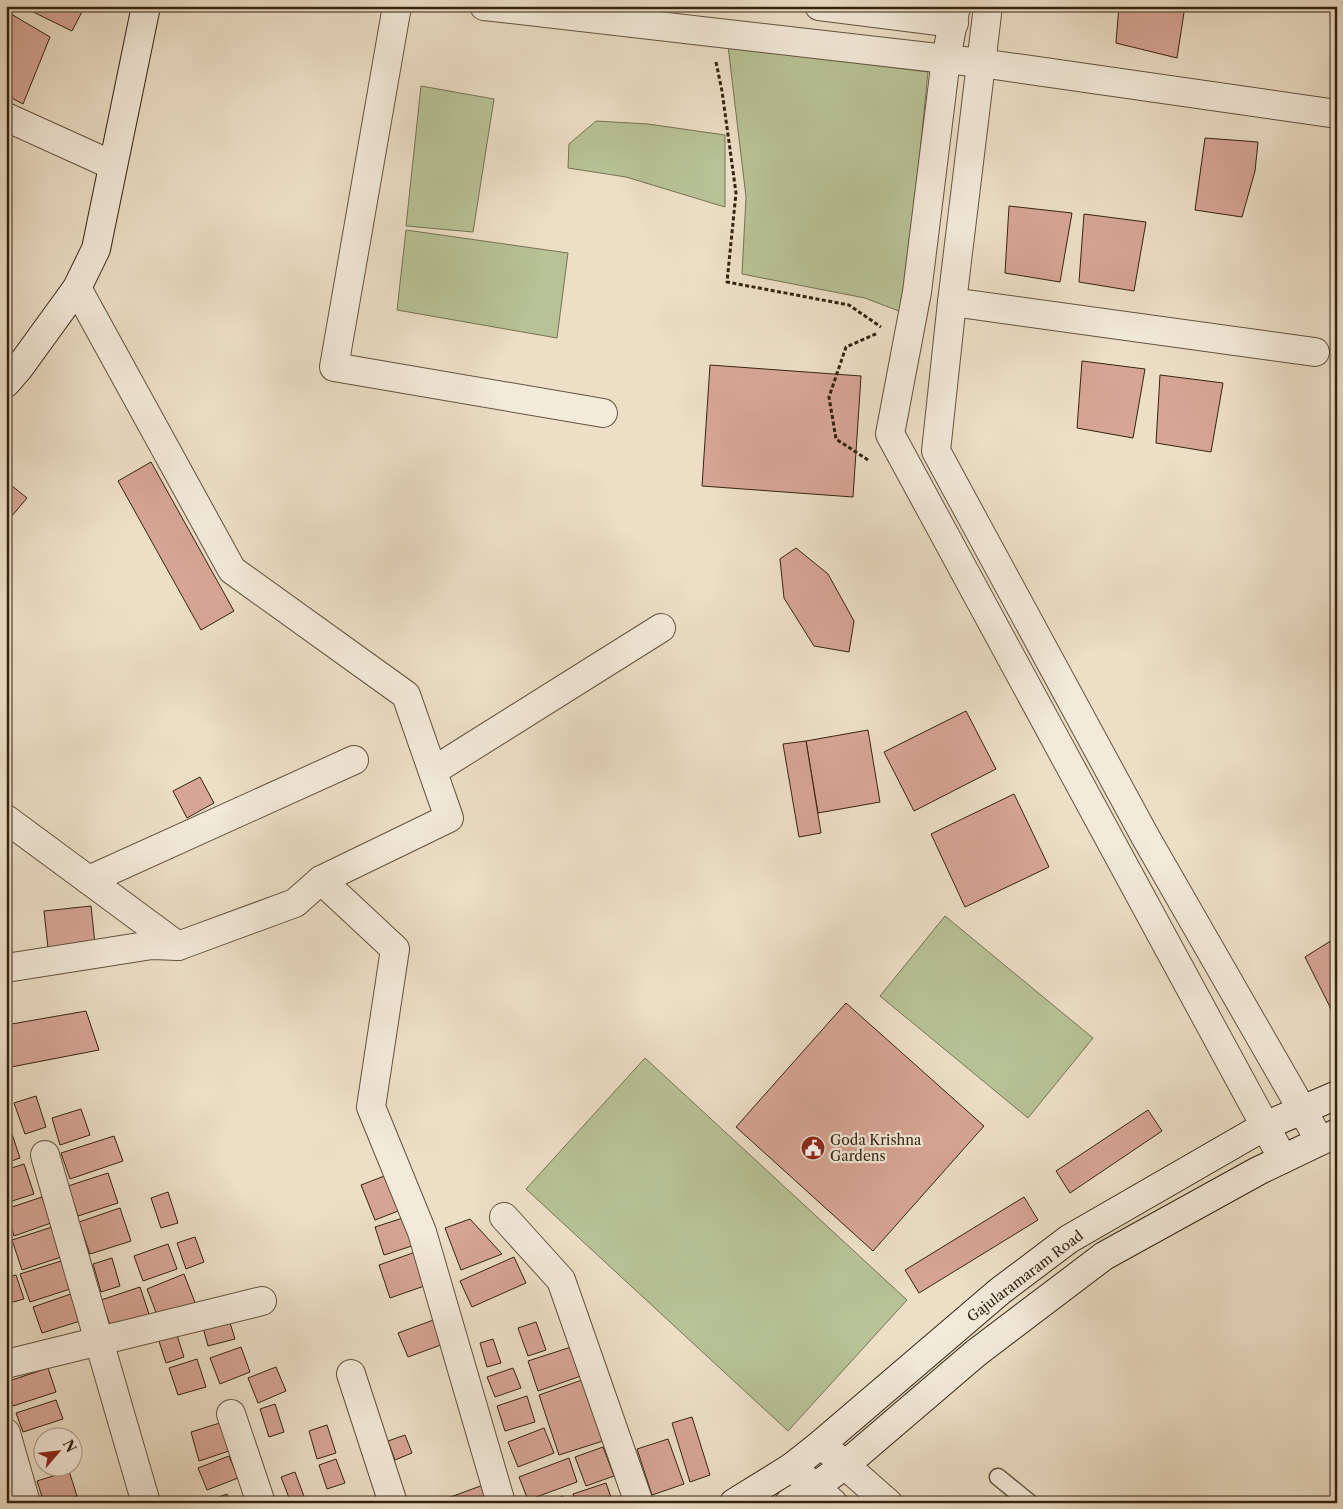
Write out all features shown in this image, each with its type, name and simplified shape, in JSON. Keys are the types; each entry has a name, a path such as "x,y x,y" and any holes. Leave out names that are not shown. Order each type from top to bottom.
{"street":[{"path":"6,382 19,368 77,288 96,249 146,6"},
{"path":"398,6 334,367 603,413"},
{"path":"484,6 981,63 1337,114"},
{"path":"819,6 955,15 946,59 917,292 890,434 1283,1158"},
{"path":"789,1503 824,1495 845,1465 976,1353 1104,1256 1258,1171 1328,1137 1302,1109 1146,838 936,452 988,6"},
{"path":"6,117 112,165"},
{"path":"6,968 152,945 178,946 295,902 321,880 449,818 406,695 232,570 77,288"},
{"path":"952,302 1316,352"},
{"path":"433,771 661,628"},
{"path":"89,880 354,760"},
{"path":"6,818 178,946"},
{"path":"321,880 395,949 370,1107 422,1232 500,1503"},
{"name":"Gajularamaram Road","path":"734,1503 792,1467 1000,1292 1069,1239 1265,1126 1337,1095"},
{"path":"44,1156 146,1503"},
{"path":"504,1217 561,1280 639,1503"},
{"path":"6,1364 262,1301"},
{"path":"351,1374 393,1503"},
{"path":"231,1414 260,1503"},
{"path":"6,1433 26,1503"},
{"path":"821,1444 888,1503"},
{"path":"792,1467 824,1495"}],"lane":[{"path":"1051,732 1080,717"},
{"path":"998,1477 1030,1503"}],"path":[{"path":"710,32 722,92 736,193 728,282 849,305 886,330 846,347 829,397 836,439 868,460 890,434"}],"green space":[{"path":"728,46 928,72 904,313 865,298 742,274 746,197"},
{"path":"421,86 494,99 473,232 406,226"},
{"path":"596,121 648,124 725,135 725,207 626,177 568,168 569,144"},
{"path":"406,230 568,253 557,338 397,310"},
{"path":"945,916 1093,1038 1028,1118 880,996"},
{"path":"645,1058 907,1300 788,1431 526,1189"}],"building":[{"path":"21,6 85,6 72,31"},
{"path":"1119,6 1185,6 1177,58 1116,43"},
{"path":"6,11 50,37 23,104 6,95"},
{"path":"1205,138 1258,142 1255,171 1242,217 1195,210"},
{"path":"1009,206 1072,213 1060,282 1005,273"},
{"path":"1084,214 1146,222 1134,291 1079,282"},
{"path":"1082,361 1145,369 1133,438 1077,428"},
{"path":"710,365 861,376 853,497 702,486"},
{"path":"1160,375 1223,383 1211,452 1156,443"},
{"path":"151,462 234,611 201,630 118,481"},
{"path":"6,481 27,498 6,523"},
{"path":"796,548 828,574 854,621 849,652 814,646 784,598 780,559"},
{"path":"966,711 996,769 914,811 884,752"},
{"path":"868,730 880,802 818,813 806,741"},
{"path":"806,741 821,833 799,837 783,744"},
{"path":"200,777 214,803 187,818 173,791"},
{"path":"1014,794 1049,867 965,907 931,834"},
{"path":"91,906 95,944 48,948 44,911"},
{"path":"1337,937 1337,1021 1305,957"},
{"path":"846,1003 984,1126 873,1251 736,1127"},
{"path":"86,1011 99,1050 11,1067 6,1050 6,1025"},
{"path":"36,1096 46,1127 25,1134 14,1103"},
{"path":"81,1109 90,1135 60,1145 52,1118"},
{"path":"1148,1110 1162,1131 1070,1193 1056,1171"},
{"path":"11,1131 20,1158 6,1163 6,1132"},
{"path":"114,1136 123,1161 70,1179 61,1153"},
{"path":"24,1164 34,1194 6,1203 6,1170"},
{"path":"108,1173 118,1203 78,1216 68,1186"},
{"path":"392,1173 406,1208 375,1220 361,1185"},
{"path":"168,1192 178,1223 161,1228 151,1198"},
{"path":"42,1197 51,1223 14,1236 6,1209"},
{"path":"1024,1197 1038,1220 919,1293 905,1270"},
{"path":"120,1208 131,1241 90,1254 79,1222"},
{"path":"409,1216 418,1244 384,1255 375,1227"},
{"path":"470,1219 502,1254 461,1270 445,1228"},
{"path":"52,1227 61,1257 22,1270 12,1240"},
{"path":"195,1237 204,1262 186,1269 177,1243"},
{"path":"168,1244 177,1269 143,1281 134,1256"},
{"path":"421,1250 433,1283 390,1298 379,1265"},
{"path":"514,1257 526,1283 472,1307 460,1281"},
{"path":"112,1258 120,1286 101,1292 93,1264"},
{"path":"61,1261 70,1289 30,1302 20,1274"},
{"path":"184,1274 196,1305 159,1320 147,1289"},
{"path":"16,1275 24,1299 6,1304 6,1278"},
{"path":"140,1287 151,1320 113,1333 101,1300"},
{"path":"71,1294 80,1321 42,1333 33,1307"},
{"path":"227,1313 235,1339 208,1346 201,1320"},
{"path":"439,1318 449,1342 408,1357 398,1333"},
{"path":"536,1322 546,1350 528,1356 518,1328"},
{"path":"175,1329 184,1357 166,1363 157,1335"},
{"path":"493,1339 501,1363 487,1367 480,1343"},
{"path":"241,1347 250,1372 220,1384 210,1358"},
{"path":"571,1347 581,1376 538,1391 528,1361"},
{"path":"197,1359 206,1387 178,1395 169,1368"},
{"path":"276,1367 286,1391 258,1403 248,1378"},
{"path":"48,1368 56,1392 13,1406 6,1382"},
{"path":"513,1368 521,1388 495,1397 487,1377"},
{"path":"582,1380 603,1441 559,1455 539,1395"},
{"path":"527,1396 535,1422 505,1431 497,1406"},
{"path":"56,1400 63,1419 41,1426 32,1426 32,1429 23,1432 16,1413"},
{"path":"275,1404 284,1432 269,1437 260,1409"},
{"path":"692,1417 710,1475 690,1482 672,1423"},
{"path":"223,1422 232,1450 199,1461 191,1432"},
{"path":"327,1425 336,1453 317,1459 309,1431"},
{"path":"544,1428 554,1453 518,1467 508,1442"},
{"path":"405,1435 412,1453 395,1460 388,1441"},
{"path":"668,1439 684,1484 652,1495 637,1449"},
{"path":"603,1447 614,1476 586,1486 575,1457"},
{"path":"229,1456 238,1478 207,1490 198,1468"},
{"path":"569,1458 577,1482 528,1500 519,1477"},
{"path":"336,1459 345,1483 327,1489 319,1465"},
{"path":"295,1472 305,1499 291,1503 281,1477"},
{"path":"53,1476 71,1476 77,1496 56,1503 44,1503 37,1481"},
{"path":"606,1483 613,1503 576,1503 573,1494"},
{"path":"486,1484 492,1503 447,1503 445,1499"},
{"path":"227,1494 230,1503 212,1503 211,1500"},
{"path":"563,1496 565,1503 544,1503"}],"place":[{"name":"Goda Krishna Gardens","path":"813,1148"}]}
